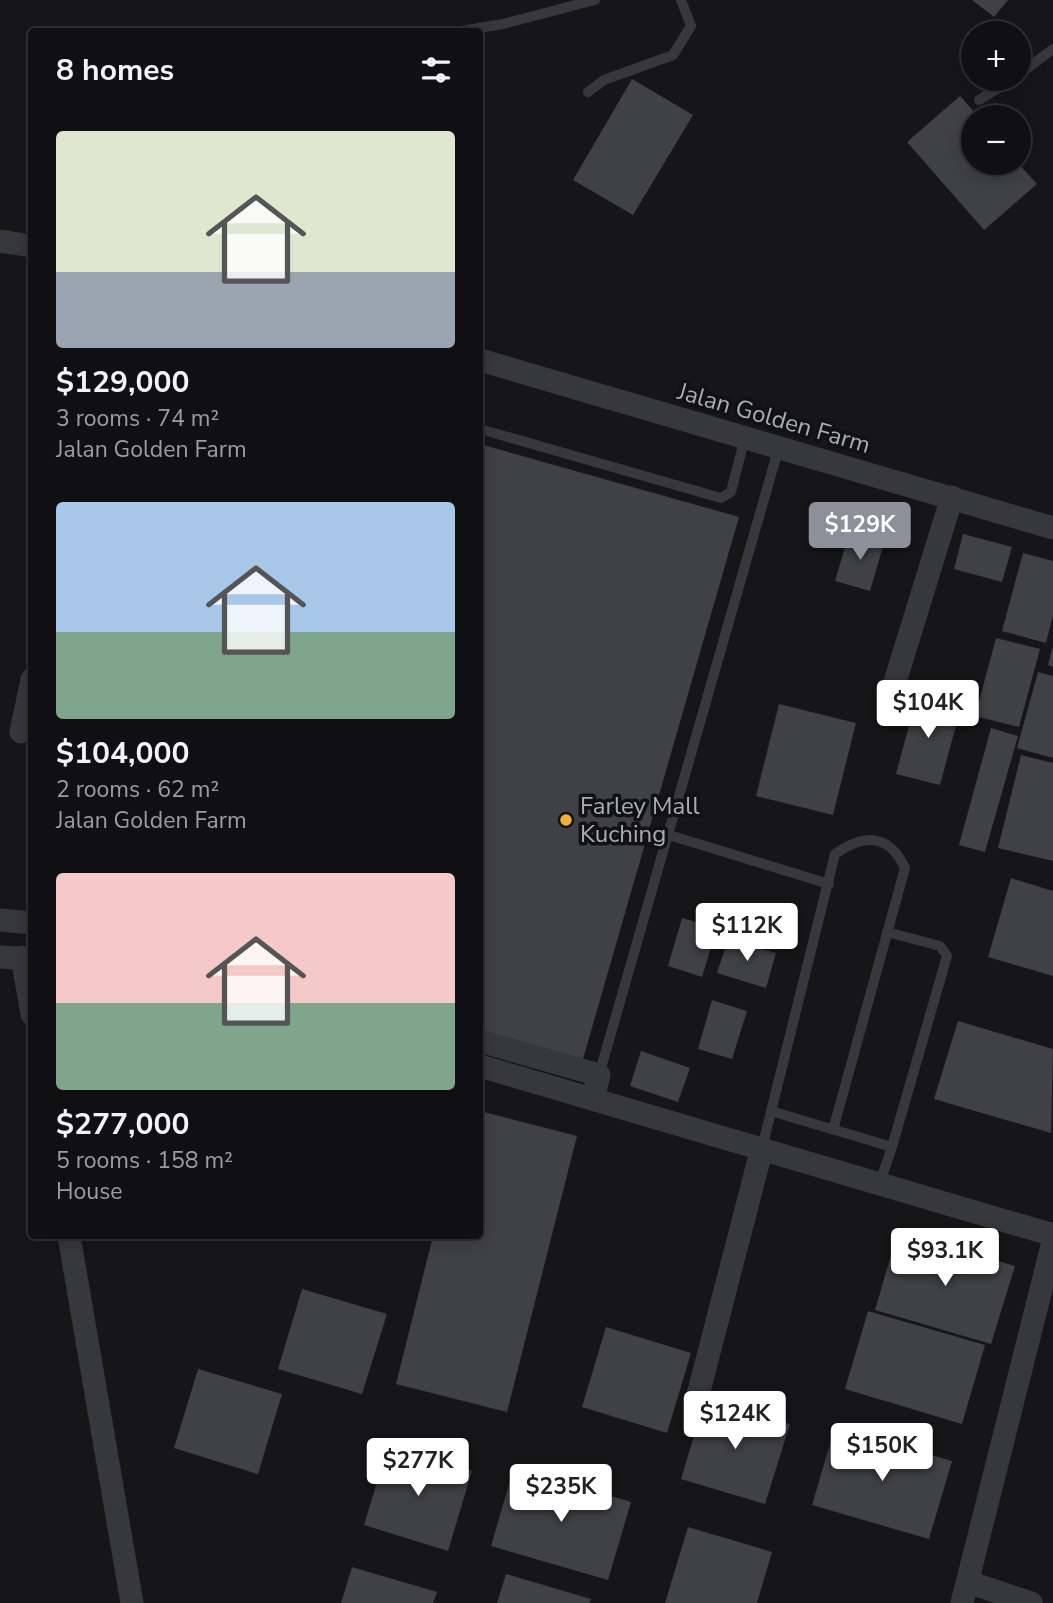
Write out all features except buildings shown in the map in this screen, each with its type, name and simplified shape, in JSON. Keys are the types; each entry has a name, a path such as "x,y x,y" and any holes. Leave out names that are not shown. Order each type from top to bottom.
{"street":[{"path":"0,241 28,245"},
{"name":"Jalan Golden Farm","path":"483,361 1053,528"},
{"path":"895,682 952,497"},
{"path":"22,732 28,699"},
{"path":"0,920 28,923"},
{"path":"18,958 28,998"},
{"path":"483,1042 599,1075 593,1099"},
{"path":"483,1067 1053,1235"},
{"path":"698,1395 762,1148"},
{"path":"70,1239 132,1603"},
{"path":"1031,1603 965,1593 1053,1242"}],"lane":[{"path":"479,28 595,0"},
{"path":"588,92 604,80 673,55 691,26 681,0"},
{"path":"1031,65 1053,49"},
{"path":"979,100 994,91"},
{"path":"483,430 721,499 732,492 745,437"},
{"path":"599,1075 779,447"},
{"path":"669,835 829,884"},
{"path":"762,1148 835,854 853,842 880,841 896,849 905,869 833,1130"},
{"path":"880,1182 947,956 940,946 887,932"},
{"path":"771,1111 892,1147"}],"place":[{"name":"Farley Mall Kuching","path":"566,820"}]}
